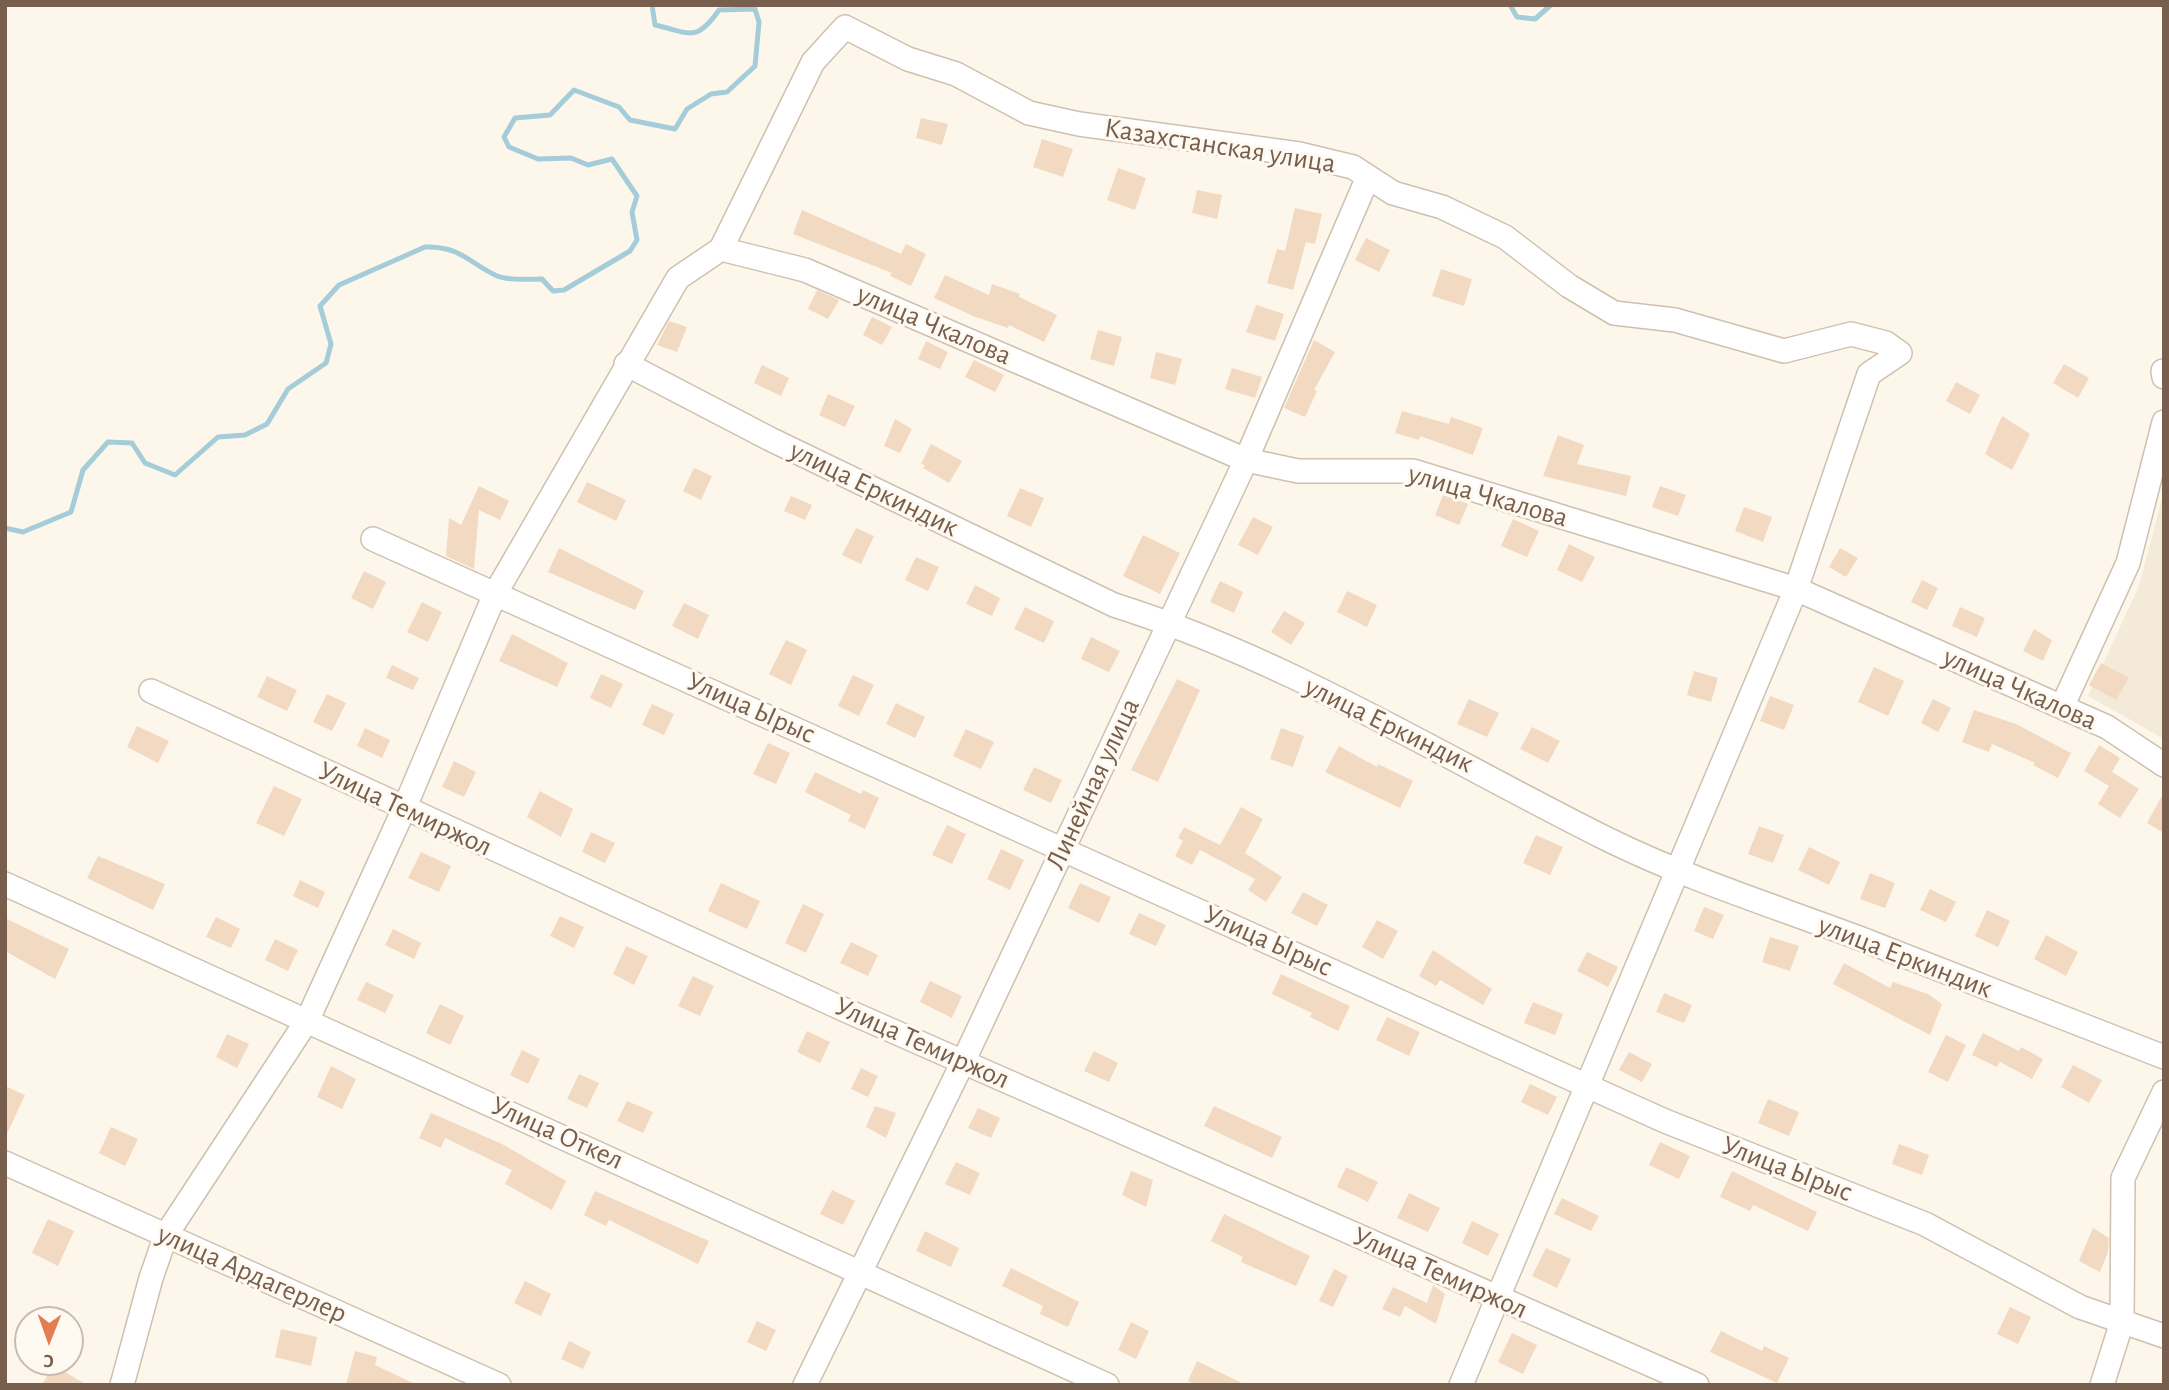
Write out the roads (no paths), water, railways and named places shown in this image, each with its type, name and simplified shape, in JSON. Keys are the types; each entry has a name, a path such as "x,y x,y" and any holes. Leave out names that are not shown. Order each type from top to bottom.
{"street":[{"name":"Казахстанская улица","path":"721,249 813,62 845,27 908,59 956,74 1029,113 1079,124 1299,154 1353,167 1393,193 1442,206 1505,237 1569,286 1614,313 1675,320 1784,351 1851,334 1886,343 1900,353 1869,374 1796,589"},
{"name":"Линейная улица","path":"805,1385 963,1062 1246,460 1368,177"},
{"path":"122,1385 151,1278 166,1235 308,1019 404,809 495,594 678,278 721,249"},
{"name":"улица Чкалова","path":"721,249 805,270 1246,460 1298,471 1413,471 1796,589 2107,727 2164,765"},
{"name":"улица Еркиндик","path":"626,364 770,439 1114,605 1169,622 1385,720 1607,839 1679,871 2164,1057"},
{"path":"2164,371 2164,377"},
{"path":"2062,708 2128,564 2164,422"},
{"name":"Улица Ырыс","path":"373,539 1665,1121 1925,1224 2080,1307 2164,1336"},
{"path":"1461,1385 1796,589"},
{"name":"Улица Темиржол","path":"151,691 404,809 963,1062 1697,1385"},
{"name":"Улица Откел","path":"5,884 308,1019 1107,1385"},
{"path":"2102,1385 2122,1322 2123,1178 2164,1092"},
{"name":"улица Ардагерлер","path":"5,1163 499,1385"}],"waterway":[{"path":"5,528 23,532 71,512 83,470 108,442 132,443 145,463 175,475 218,437 245,435 267,424 288,389 326,363 331,344 320,306 339,285 425,247 437,247 456,252 502,278 542,279 553,291 564,290 630,251 637,240 632,212 637,196 612,159 588,165 571,158 538,159 509,147 504,137 515,118 550,115 574,90 619,107 630,120 675,129 687,109 711,94 727,92 755,66 759,22 755,9 719,10 704,27 692,33 655,25 652,5"},
{"path":"1510,5 1517,17 1535,19 1551,5"}]}
